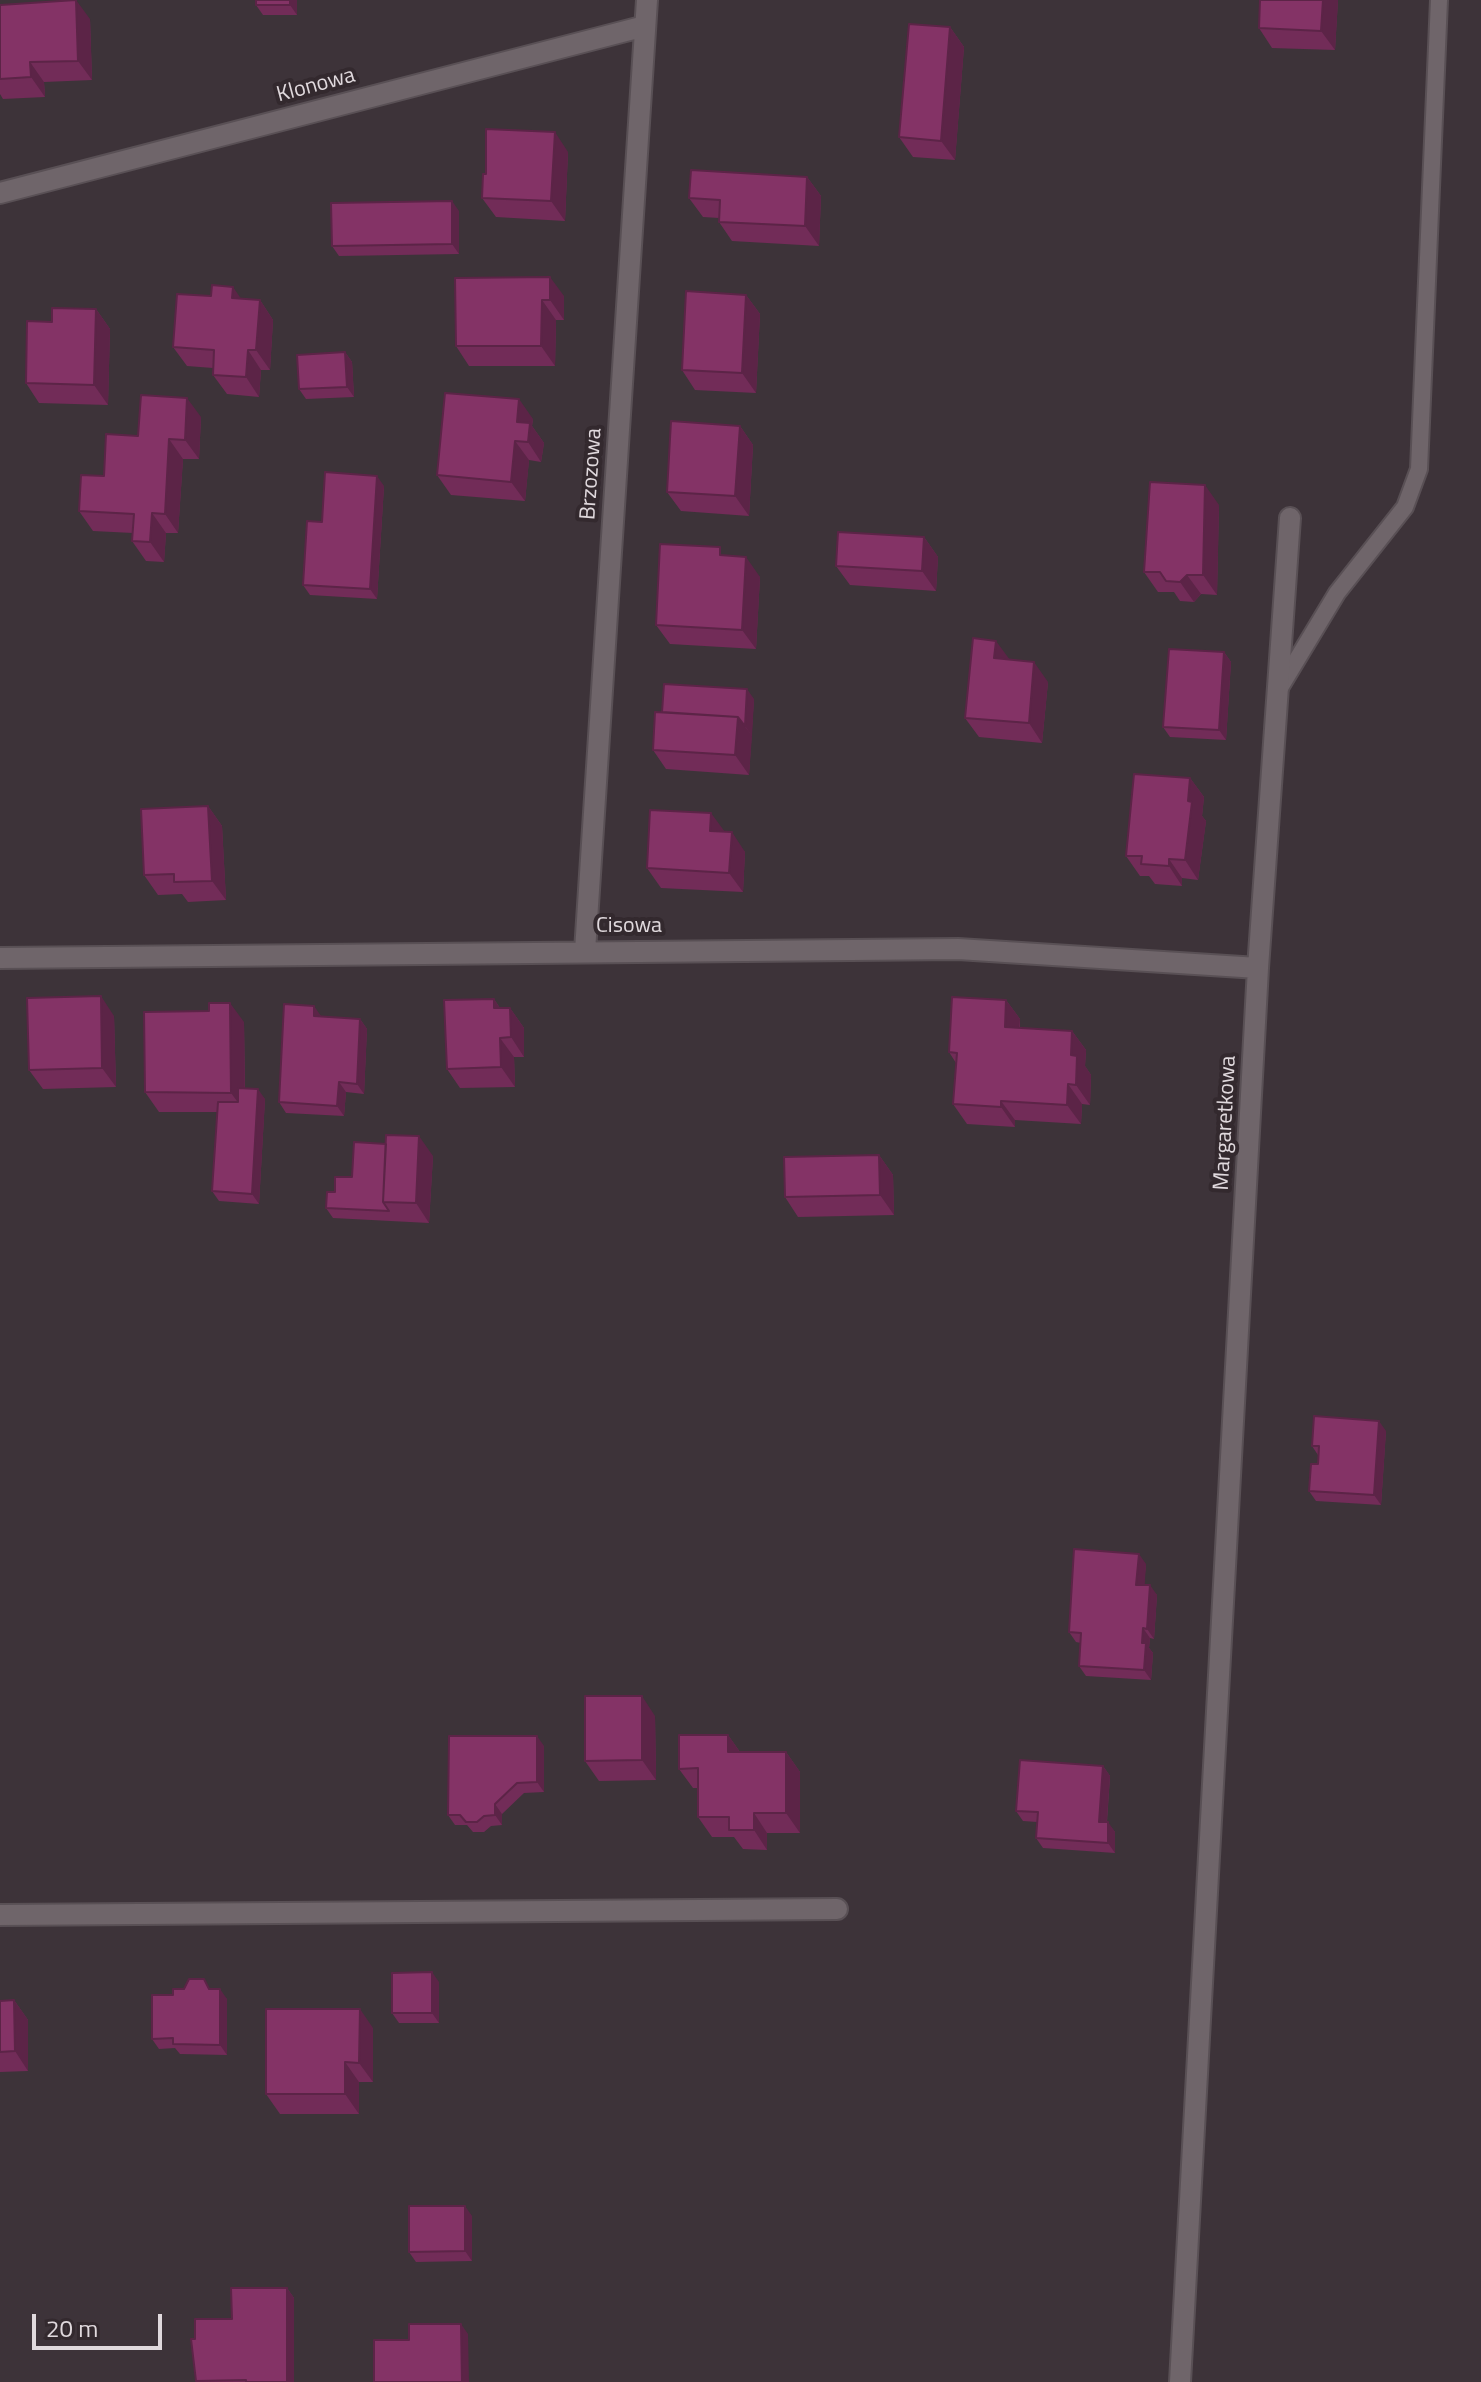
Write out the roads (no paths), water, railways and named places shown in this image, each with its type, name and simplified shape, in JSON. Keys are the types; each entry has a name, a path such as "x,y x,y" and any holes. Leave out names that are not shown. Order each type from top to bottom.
{"street":[{"name":"Brzozowa","path":"585,951 647,0"},
{"name":"Klonowa","path":"0,193 645,26"},
{"name":"Margaretkowa","path":"1180,2382 1258,968 1290,518"},
{"name":"Cisowa","path":"0,958 958,949 1258,968"},
{"path":"0,1915 837,1909"}],"lane":[{"path":"1278,691 1337,593 1405,507 1419,469 1439,0"}]}
